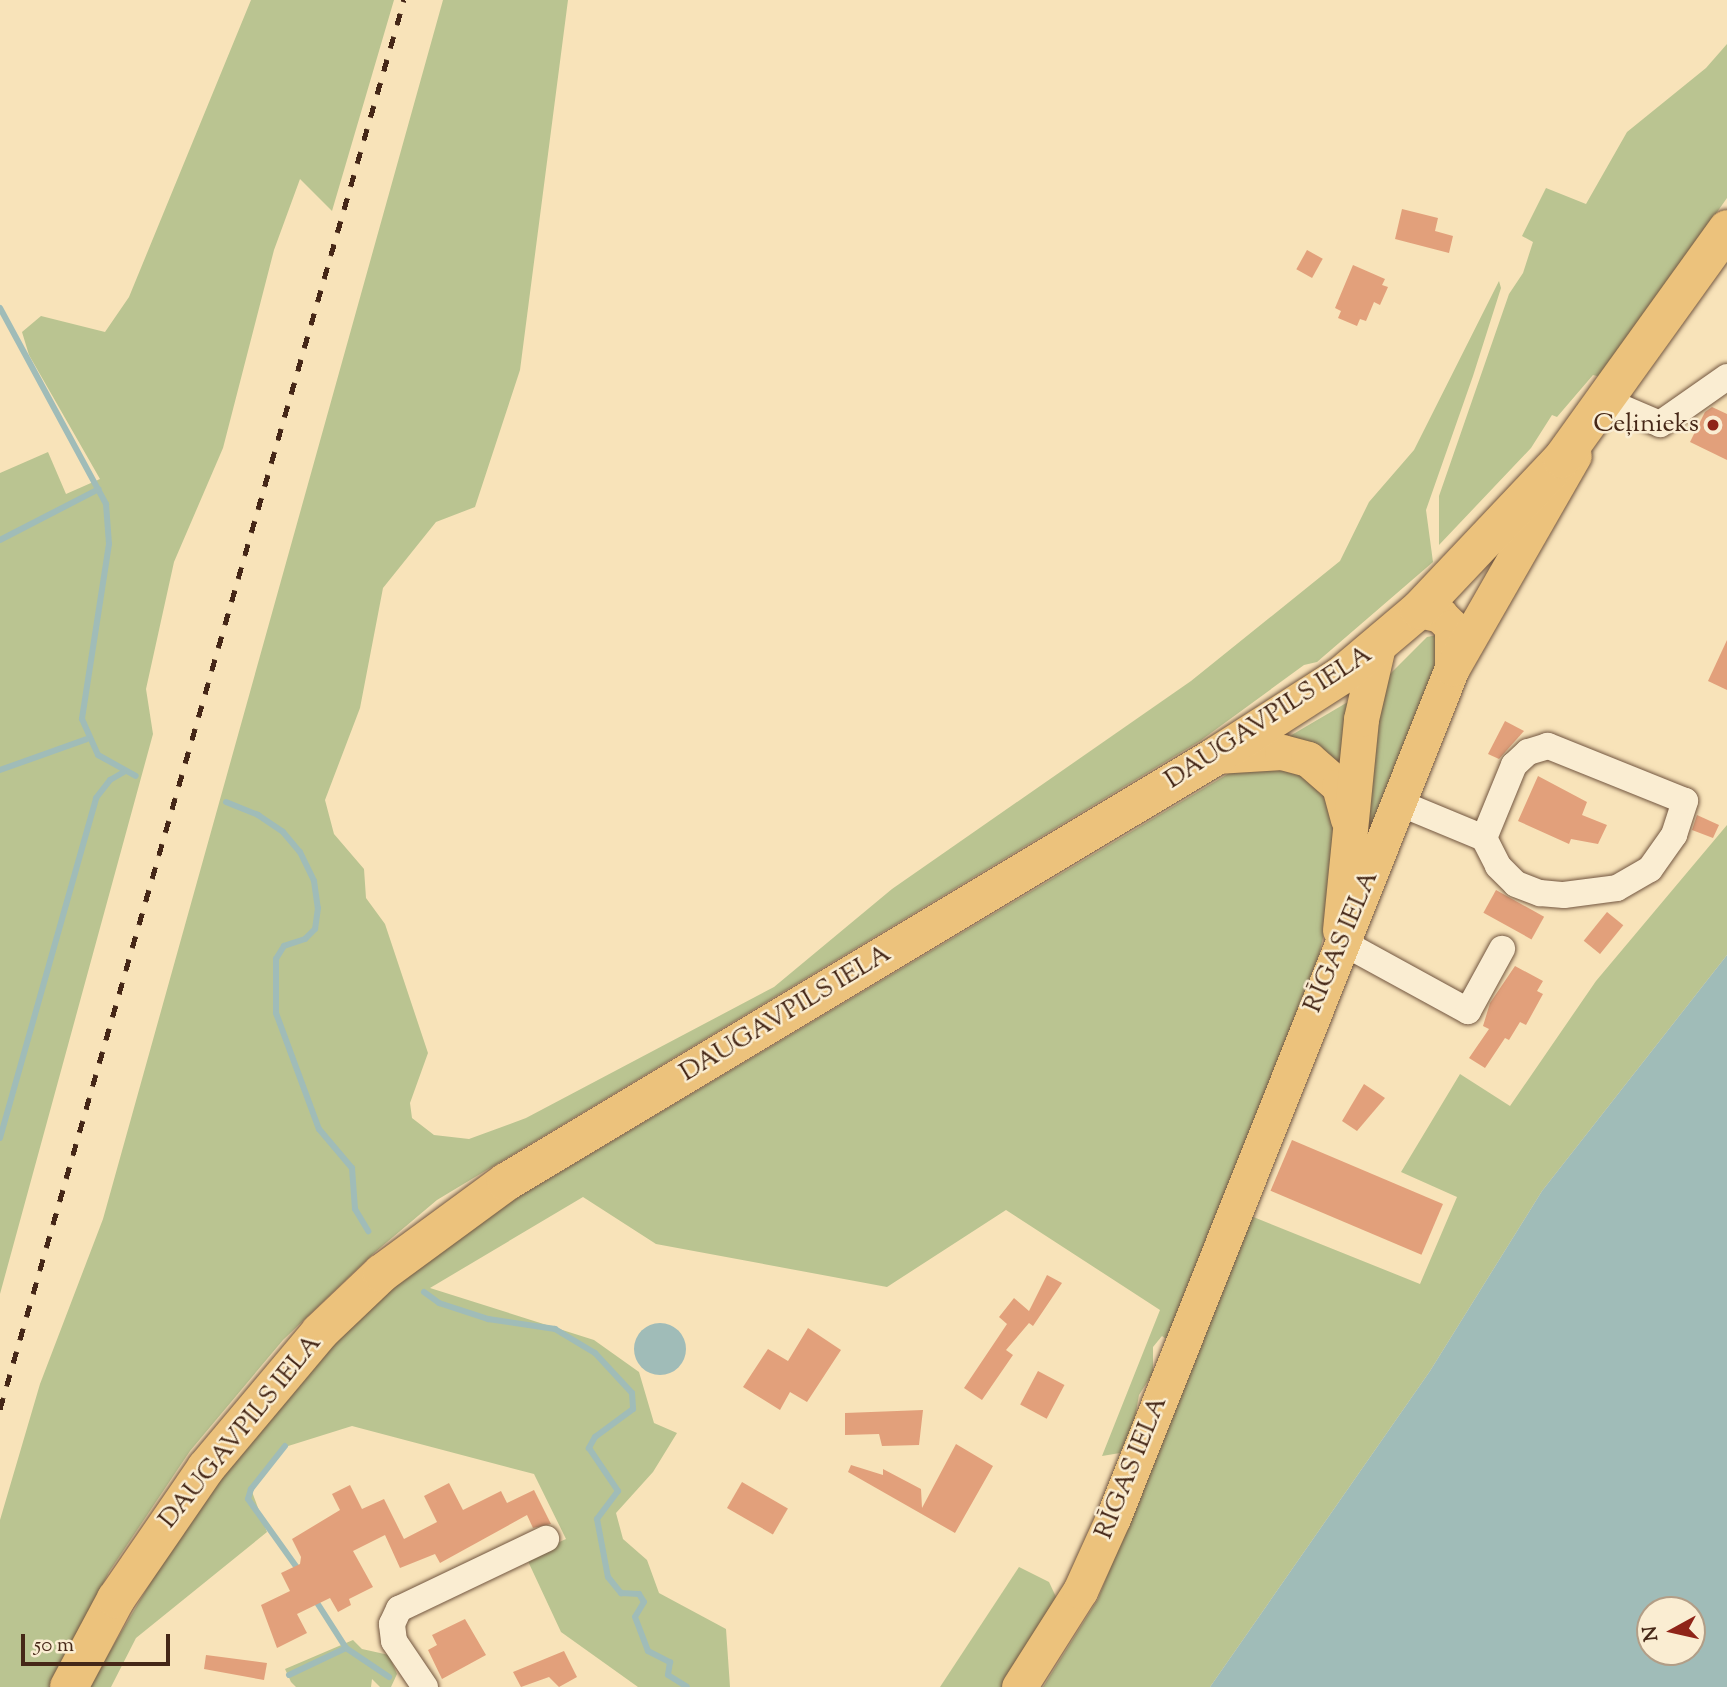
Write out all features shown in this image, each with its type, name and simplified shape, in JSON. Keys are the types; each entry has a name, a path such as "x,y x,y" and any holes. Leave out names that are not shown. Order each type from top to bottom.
{"highway":[{"name":"RĪGAS IELA","path":"1596,414 1727,229"},
{"name":"DAUGAVPILS IELA","path":"69,1687 116,1599 206,1468 320,1332 382,1273 506,1182 1216,756 1378,646 1419,610 1490,539 1596,414"}],"main road":[{"name":"RĪGAS IELA","path":"1019,1687 1080,1591 1113,1518 1340,941 1356,915 1397,802 1452,668 1535,528 1596,414"},
{"path":"1419,610 1440,615 1452,627 1452,668"},
{"path":"1340,941 1361,719 1378,646"},
{"path":"1216,756 1282,752 1308,759 1339,786 1350,824"}],"street":[{"path":"1596,414 1660,424 1727,377"},
{"path":"1397,802 1484,838 1498,866 1516,884 1550,895 1592,894 1629,883 1650,869 1674,835 1685,801 1556,747 1541,747 1514,765 1484,838"},
{"path":"1340,941 1468,1011 1502,949"},
{"path":"425,1687 394,1642 392,1624 399,1609 546,1539"}],"green space":[{"path":"251,0 394,0 332,211 300,179 274,250 223,448 174,562 146,689 153,734 0,1294 0,473 48,452 66,494 100,479 29,355 22,332 41,316 105,332 129,297"},
{"path":"443,0 568,0 520,370 475,507 436,522 383,588 360,708 325,800 334,834 364,869 366,898 385,924 428,1053 410,1103 412,1118 434,1135 469,1139 526,1118 774,987 892,889 1191,681 1340,561 1369,502 1414,450 1499,281 1501,288 1473,376 1426,510 1433,562 1317,662 1304,665 1200,741 437,1200 374,1253 283,1340 190,1451 109,1572 50,1687 0,1687 0,1520 40,1384 103,1219"},
{"path":"1727,44 1727,198 1601,377 1593,375 1557,417 1552,415 1531,448 1439,545 1439,496 1509,294 1523,273 1533,242 1522,236 1546,188 1586,204 1627,132 1706,68"},
{"path":"1437,635 1445,642 1360,858 1370,733 1388,676 1427,637"},
{"path":"1353,699 1344,778 1283,740"},
{"path":"1279,759 1336,799 1326,925 1319,955 1169,1341 1162,1336 1153,1347 1153,1373 1139,1395 1134,1423 1120,1453 1102,1456 1160,1310 1006,1210 887,1287 656,1244 583,1197 430,1288 594,1340 639,1372 654,1423 677,1433 653,1472 616,1513 623,1539 647,1560 659,1593 726,1629 730,1687 638,1687 561,1632 526,1557 566,1539 534,1474 352,1426 285,1447 251,1489 267,1532 136,1638 111,1687 89,1687 189,1517 320,1357 440,1244 1243,765"},
{"path":"1727,825 1727,955 1542,1191 1430,1371 1210,1687 1043,1687 1098,1599 1251,1216 1420,1284 1457,1197 1401,1172 1460,1074 1510,1106 1596,981"},
{"path":"1019,1567 1049,1582 1057,1599 1006,1687 940,1687"},
{"path":"353,1640 362,1649 389,1655 397,1674 391,1687 380,1687 372,1679 371,1687 296,1687 291,1682 285,1669"}],"water":[{"path":"1727,955 1727,1687 1210,1687 1430,1371 1542,1191"},
{"path":"660,1323 670,1325 678,1331 684,1339 684,1359 678,1367 670,1373 660,1375 650,1373 642,1367 636,1359 634,1349 636,1339 642,1331 650,1325"}],"building":[{"path":"1402,209 1438,218 1435,231 1453,236 1449,253 1395,239"},
{"path":"1307,250 1323,259 1312,278 1296,269"},
{"path":"1353,265 1385,279 1382,285 1388,287 1380,305 1374,302 1366,321 1360,319 1357,326 1338,318 1341,311 1335,308"},
{"name":"Ceļinieks","path":"1712,407 1727,414 1727,460 1690,442 1705,412"},
{"path":"1727,640 1727,690 1708,681"},
{"path":"1505,721 1524,731 1499,759 1488,754"},
{"path":"1538,776 1587,802 1582,815 1607,825 1598,844 1571,839 1569,844 1518,821"},
{"path":"1697,815 1719,825 1713,838 1692,830"},
{"path":"1496,890 1544,917 1531,939 1483,913"},
{"path":"1607,912 1623,925 1600,954 1584,941"},
{"path":"1515,966 1543,981 1537,991 1543,994 1526,1025 1520,1022 1509,1040 1505,1038 1485,1068 1469,1058 1489,1029 1483,1026 1490,1003"},
{"path":"1364,1084 1385,1098 1357,1131 1342,1121"},
{"path":"1292,1140 1443,1204 1421,1255 1271,1191"},
{"path":"1047,1275 1062,1283 1033,1326 1029,1323 1006,1350 1013,1355 982,1400 964,1388 1007,1324 999,1317 1014,1298 1029,1311"},
{"path":"808,1328 841,1350 807,1402 790,1392 780,1410 743,1387 768,1349 788,1361"},
{"path":"1038,1371 1064,1385 1047,1419 1020,1405"},
{"path":"923,1410 919,1445 882,1446 879,1434 845,1435 845,1413"},
{"path":"956,1444 993,1466 955,1533 848,1472 851,1465 883,1475 883,1469 921,1489 922,1508"},
{"path":"742,1482 788,1508 773,1534 727,1508"},
{"path":"449,1483 463,1510 501,1491 507,1503 534,1490 551,1524 533,1528 527,1515 440,1563 435,1554 400,1568 385,1535 353,1551 373,1587 349,1599 351,1605 338,1612 330,1598 297,1614 307,1633 277,1648 261,1605 290,1591 281,1573 300,1564 301,1557 292,1539 340,1510 332,1494 350,1485 362,1509 384,1499 404,1539 437,1522 424,1496"},
{"path":"465,1619 486,1655 442,1679 428,1650 437,1645 432,1635"},
{"path":"564,1651 577,1677 559,1687 549,1677 521,1687 513,1672"},
{"path":"206,1655 267,1663 264,1680 204,1669"}],"waterway":[{"path":"0,308 106,504 109,544 82,719 98,755 136,776"},
{"path":"0,540 99,489"},
{"path":"0,770 87,739"},
{"path":"0,1138 96,798 110,780 124,772"},
{"path":"226,802 258,815 283,832 300,852 314,881 318,908 315,929 305,939 284,946 276,959 276,1013 319,1129 352,1168 355,1209 368,1231"},
{"path":"424,1292 439,1303 488,1319 555,1329 595,1353 632,1393 633,1409 595,1437 589,1448 618,1491 597,1519 608,1577 621,1593 639,1594 644,1602 635,1617 648,1651 670,1662 668,1675 687,1687"},
{"path":"285,1446 251,1489 248,1499 300,1572"},
{"path":"314,1598 346,1648"},
{"path":"289,1675 346,1648 389,1677"}],"railway":[{"path":"0,1409 404,0"}],"place":[{"name":"Ceļinieks","path":"1713,425"}]}
